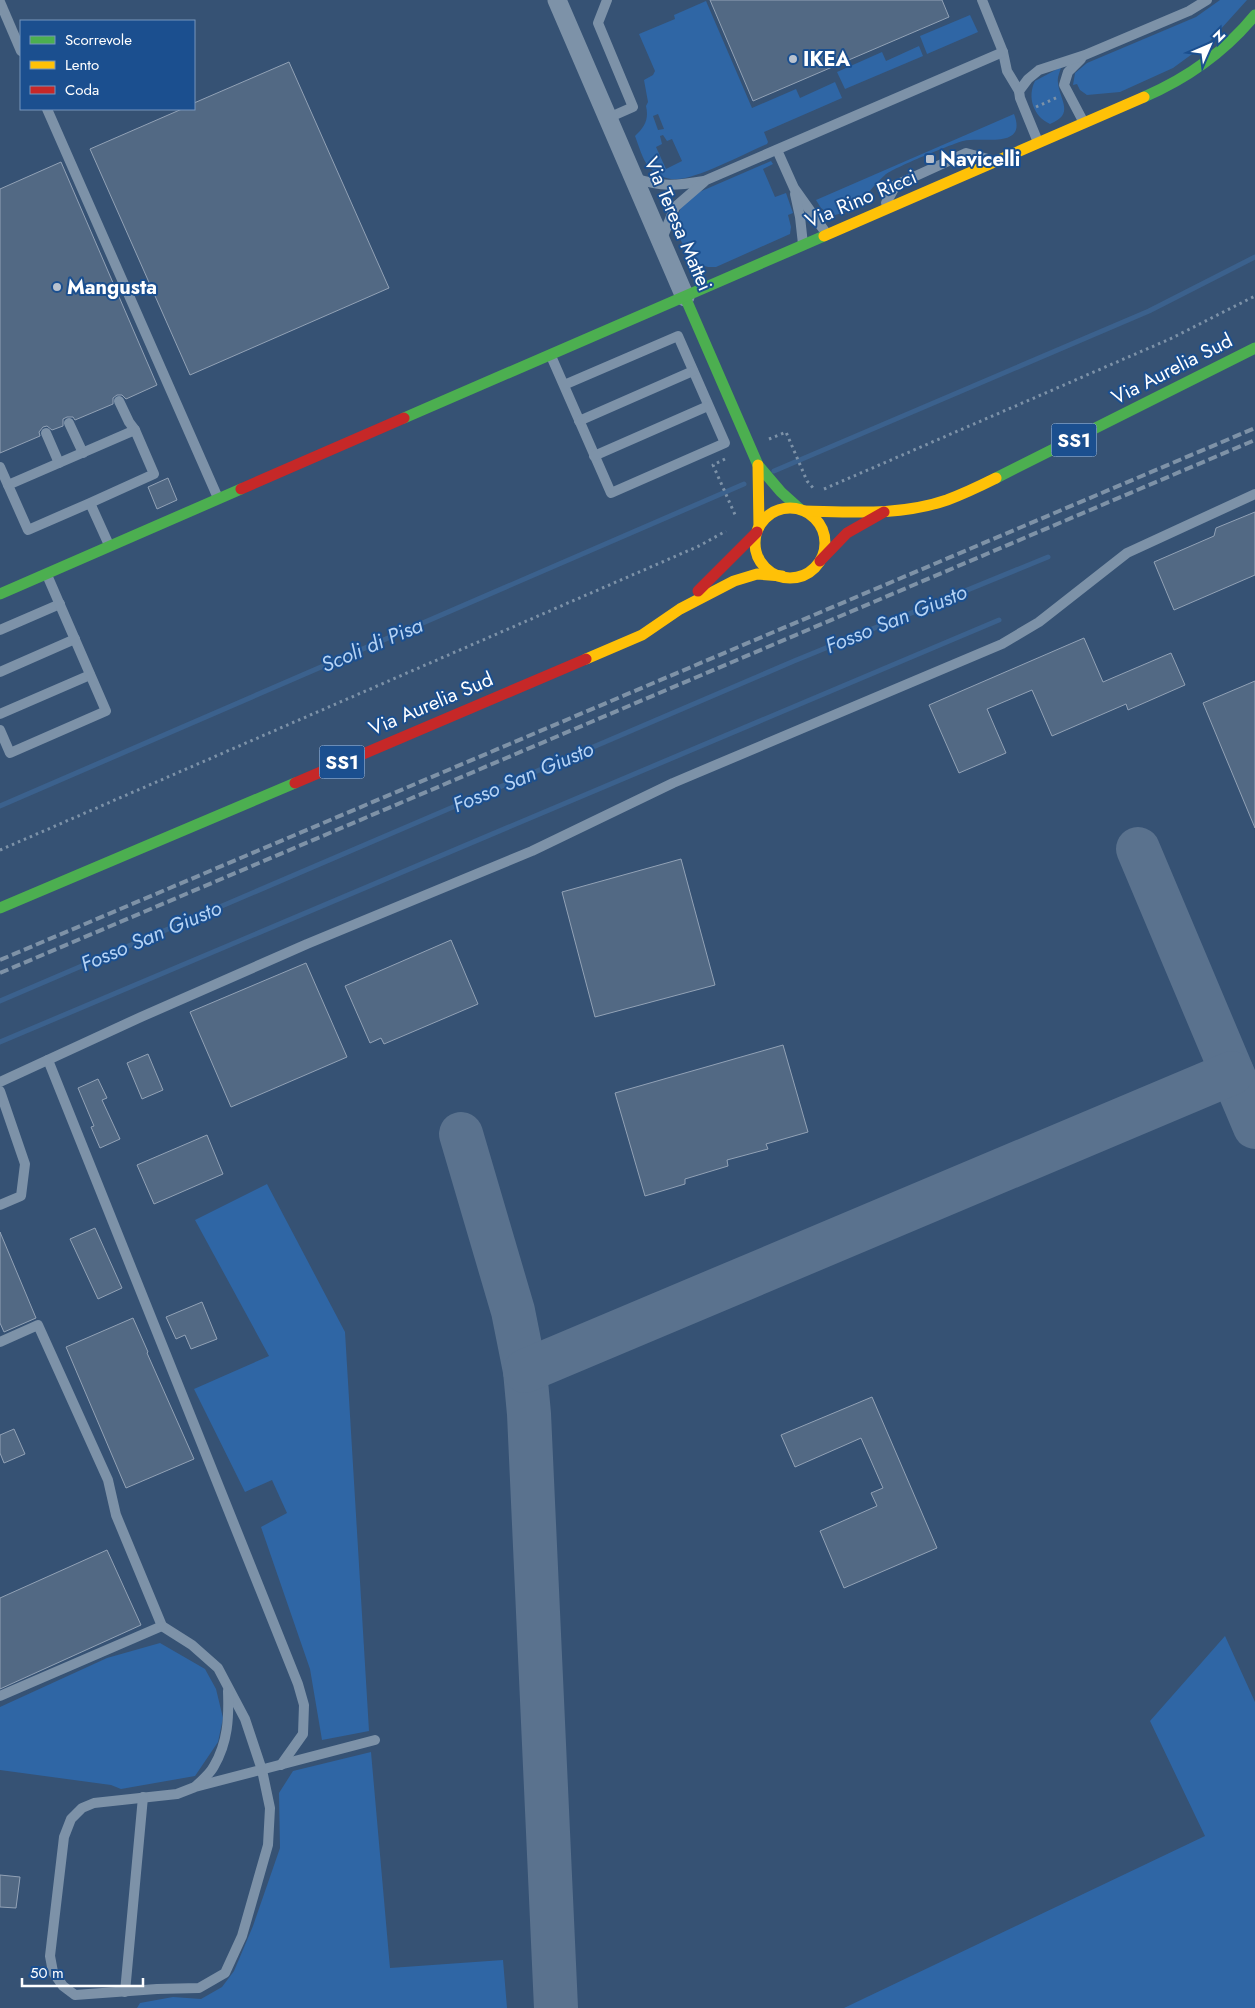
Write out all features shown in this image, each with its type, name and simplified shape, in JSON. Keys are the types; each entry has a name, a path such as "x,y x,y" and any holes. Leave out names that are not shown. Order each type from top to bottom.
{"main road":[{"name":"Via Rino Ricci","path":"1,592 1084,124 1188,77 1213,60 1255,15"},
{"name":"Via Teresa Mattei","path":"685,297 758,465"},
{"name":"Via Aurelia Sud","path":"885,512 921,507 960,495 1023,466 1255,348"},
{"path":"758,465 781,492 803,511 816,519 823,531 825,548 820,561"},
{"path":"758,465 758,529 756,547 761,562 772,572 782,576"},
{"name":"SS1","path":"680,609 758,529 766,518 780,509 885,512"},
{"name":"SS1","path":"680,609 720,587 746,577 757,574 795,577 804,575 815,568 835,544 855,527 885,512"},
{"name":"Via Aurelia Sud","path":"0,908 615,648 642,634 680,609"}],"street":[{"name":"Via Teresa Mattei","path":"557,0 685,297"}],"lane":[{"path":"607,0 598,23 633,107 608,118"},
{"path":"982,0 1003,52 1007,71 1019,91 1038,143"},
{"path":"1019,91 1028,79 1039,70 1085,55 1189,11 1207,0"},
{"path":"0,2 20,49"},
{"path":"634,178 653,184 672,186 704,181 1003,52"},
{"path":"1084,124 1064,85 1068,72 1085,55"},
{"path":"47,110 218,498"},
{"path":"777,150 794,188 827,235"},
{"path":"881,211 896,184 966,153 996,161"},
{"path":"661,241 675,207 704,181"},
{"path":"794,188 803,244"},
{"path":"550,355 611,492 725,443 678,336 564,385"},
{"path":"579,421 693,371"},
{"path":"0,466 28,530 154,474 119,401"},
{"path":"594,456 708,406"},
{"path":"69,423 82,453"},
{"path":"8,485 134,430"},
{"path":"46,433 59,463"},
{"path":"0,1082 307,944 532,851 673,783 1002,644 1045,617 1131,550 1255,494"},
{"path":"90,502 109,546"},
{"path":"0,730 10,753 106,711 46,574"},
{"path":"0,630 60,604"},
{"path":"0,672 75,640"},
{"path":"0,714 90,674"},
{"path":"48,1060 298,1684 304,1705 303,1734 281,1765"},
{"path":"0,1091 25,1164 20,1196 0,1205"},
{"path":"0,1342 38,1325 108,1480 116,1515 162,1626 192,1645 218,1668 245,1719 262,1770 270,1808 268,1846 242,1936 225,1973 198,1988 75,1995 62,1986 53,1972 50,1956 64,1837 71,1819 82,1808 94,1803 177,1794 195,1787 262,1770 375,1740"},
{"path":"0,1696 162,1626"},
{"path":"195,1787 214,1768 223,1745 229,1722 228,1688"},
{"path":"125,1992 143,1797"}],"path":[{"path":"1033,108 1061,96"},
{"path":"762,442 786,432 811,488 818,491 852,478 1170,339 1255,296"},
{"path":"728,458 713,465 735,512 737,522"},
{"path":"0,850 699,546 732,528"}],"shaded area":[{"path":"1220,0 1247,0 1210,41 1173,68 1120,92 1087,95 1080,90 1077,84 1073,85 1075,73 1087,63 1196,17"},
{"path":"706,1 752,108 796,89 800,98 835,82 842,98 764,132 767,144 722,165 686,178 669,179 662,176 652,170 647,164 635,136 644,126 646,119 646,106 648,102 644,80 653,75 655,71 639,34 675,19 674,15","holes":["658,114 664,129 658,130 653,116","663,135 667,141 672,139 682,161 666,169 656,147 662,144 660,136"]},
{"path":"970,15 978,32 927,54 920,36"},
{"path":"919,46 923,56 845,89 837,72 882,52 886,61"},
{"path":"1061,67 1058,81 1064,111 1058,120 1050,124 1039,116 1033,105 1033,87 1035,81"},
{"path":"1014,114 1017,125 1014,133 1009,137 963,141 910,162 885,175 848,211 832,216 821,208 816,200"},
{"path":"771,161 773,164 763,169 775,197 786,193 793,213 788,215 791,227 790,234 716,267 694,263 689,258 677,232 678,216 681,207 697,193"},
{"path":"267,1184 345,1332 369,1731 322,1740 310,1669 261,1527 287,1513 272,1480 245,1492 194,1389 269,1356 195,1220"},
{"path":"1225,1636 1255,1702 1255,2008 844,2008 1205,1836 1150,1721"},
{"path":"160,1643 205,1669 216,1689 223,1718 218,1742 195,1776 121,1789 111,1785 0,1770 0,1707 107,1658"},
{"path":"371,1752 390,1968 503,1960 507,2008 137,2008 140,2003 173,1997 201,1999 222,1987 234,1971 253,1926 280,1848 279,1793 293,1771"}],"building":[{"name":"IKEA","path":"710,0 942,0 949,17 753,101"},
{"path":"289,62 389,288 190,375 90,149 180,110 195,110 195,103"},
{"name":"Mangusta","path":"61,162 157,385 126,399 122,395 117,395 113,398 113,404 75,420 73,417 63,419 63,426 52,430 47,426 43,427 39,432 40,436 0,453 0,189"},
{"path":"168,478 177,500 157,509 148,487"},
{"path":"1255,512 1255,575 1174,610 1154,562 1214,536 1216,528"},
{"path":"1084,638 1103,682 1171,653 1185,685 1128,710 1126,704 1052,736 1032,690 987,709 1006,753 959,773 929,705"},
{"path":"1255,681 1255,828 1203,703"},
{"path":"681,859 715,985 595,1017 562,892"},
{"path":"451,940 478,1004 384,1044 381,1038 370,1043 345,986"},
{"path":"306,963 347,1057 231,1107 190,1012"},
{"path":"783,1045 808,1132 766,1144 768,1149 727,1160 728,1166 685,1179 685,1184 645,1196 615,1093"},
{"path":"148,1054 163,1090 142,1099 127,1063"},
{"path":"98,1079 107,1098 102,1100 120,1139 100,1148 91,1127 94,1126 78,1088"},
{"path":"207,1135 223,1174 154,1204 137,1165"},
{"path":"95,1228 122,1288 98,1299 70,1239"},
{"path":"0,1232 36,1318 4,1332 0,1323"},
{"path":"202,1302 217,1339 191,1349 185,1335 176,1339 166,1317"},
{"path":"133,1318 194,1459 126,1488 66,1347"},
{"path":"872,1397 937,1548 844,1588 820,1531 877,1506 871,1493 883,1488 861,1438 795,1467 781,1435"},
{"path":"14,1429 25,1454 4,1463 0,1453 0,1435"},
{"path":"107,1550 141,1625 0,1689 0,1598"},
{"path":"0,1875 20,1877 16,1908 0,1907"}],"waterway":[{"path":"774,471 1149,311 1255,257"},
{"name":"Scoli di Pisa","path":"0,806 744,484"},
{"name":"Fosso San Giusto","path":"0,1001 794,661 1048,557"},
{"path":"0,1042 999,620"}],"taxiway":[{"path":"1138,849 1255,1127"},
{"path":"525,1371 1232,1073"},
{"path":"461,1134 513,1311 525,1371 529,1414 556,2008"}],"railway":[{"path":"0,960 1255,428"},
{"path":"0,973 1255,440"}],"traffic: fast":[{"path":"1144,97 1176,82 1218,53 1255,15"},
{"path":"404,418 824,236"},
{"path":"685,297 758,465 781,492 801,510"},
{"path":"996,478 1255,348"},
{"path":"0,594 241,489"},
{"path":"0,908 295,783"}],"traffic: slow":[{"path":"824,236 1144,97"},
{"path":"758,465 759,527"},
{"path":"805,511 876,512 912,509 947,500 996,478"},
{"path":"790,508 803,511 815,518 822,530 825,543 822,556 815,568 803,575 790,578 777,575 765,568 758,556 755,543 758,530 765,518 777,511 790,508"},
{"path":"586,659 642,635 680,609 734,581 757,574 782,576"}],"traffic: jam":[{"path":"241,489 404,418"},
{"path":"820,561 847,533 884,512"},
{"path":"698,591 757,532"},
{"path":"295,783 586,659"}],"place":[{"name":"IKEA","path":"793,59"},
{"name":"Navicelli","path":"930,159"},
{"name":"Mangusta","path":"57,287"}]}
